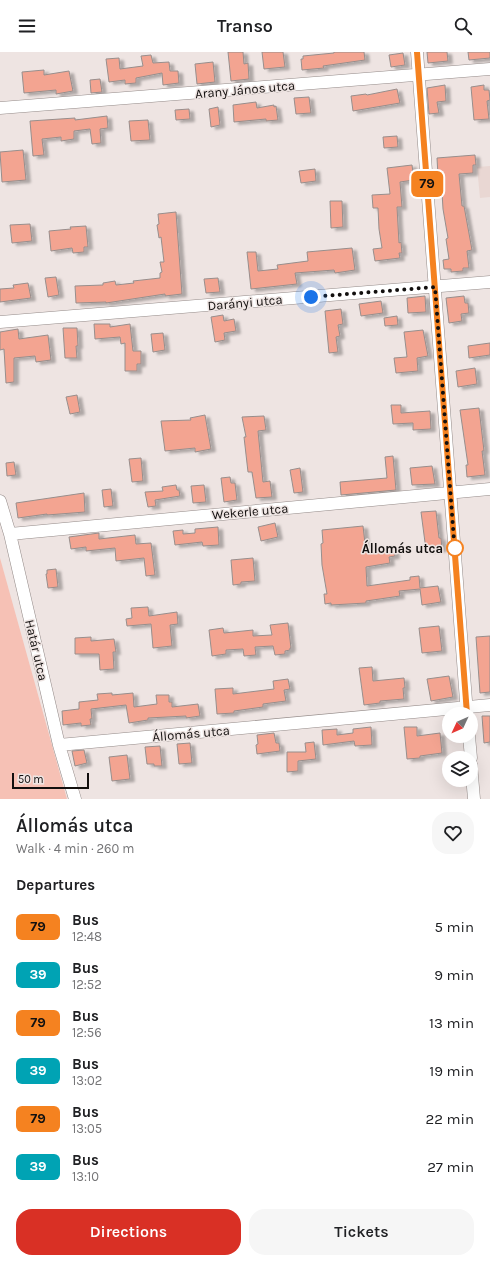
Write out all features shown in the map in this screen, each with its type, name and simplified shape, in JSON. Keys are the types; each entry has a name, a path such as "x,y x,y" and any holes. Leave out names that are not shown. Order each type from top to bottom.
{"street":[{"path":"417,52 467,707"},
{"name":"Arany János utca","path":"0,108 490,69"},
{"name":"Darányi utca","path":"0,322 490,282"},
{"name":"Wekerle utca","path":"10,534 490,489"},
{"name":"Határ utca","path":"0,501 10,534 59,745 75,799"},
{"name":"Állomás utca","path":"478,709 490,706"},
{"name":"Állomás utca","path":"59,745 442,713"},
{"path":"473,787 474,799"}],"shaded area":[{"path":"490,166 490,197 480,198 477,167"},
{"path":"0,558 67,799 0,799"}],"building":[{"path":"228,52 243,52 244,64 248,63 249,79 231,81"},
{"path":"262,52 283,52 285,67 264,69"},
{"path":"334,52 364,52 365,60 323,66 324,68 302,70 301,59 303,59 303,56"},
{"path":"427,52 447,52 448,61 428,63"},
{"path":"468,52 490,52 490,58 469,60"},
{"path":"403,53 405,65 391,67 389,55"},
{"path":"151,55 153,63 169,62 170,71 178,71 179,83 163,85 162,73 136,78 136,83 125,84 125,80 109,82 106,59 119,58 120,69 143,66 141,56"},
{"path":"213,62 215,82 197,84 195,64"},
{"path":"44,70 44,75 69,71 73,91 56,94 56,90 24,93 22,72"},
{"path":"100,79 102,92 91,93 90,80"},
{"path":"445,85 446,101 437,102 439,113 429,114 427,88"},
{"path":"484,85 484,90 489,90 490,100 487,101 489,119 474,120 471,87"},
{"path":"397,89 400,103 353,111 351,96 367,95"},
{"path":"309,97 311,113 296,114 294,98"},
{"path":"256,102 257,108 274,105 274,107 276,106 278,120 266,121 266,119 234,122 233,105"},
{"path":"218,107 220,125 211,127 209,109"},
{"path":"189,109 190,119 176,120 175,110"},
{"path":"107,116 108,128 100,129 101,143 92,144 90,129 74,131 74,139 61,141 61,137 42,139 44,155 33,156 30,121 75,118 75,120"},
{"path":"148,120 150,140 131,141 129,121"},
{"path":"397,136 398,147 384,148 383,137"},
{"path":"23,150 26,180 2,182 0,152"},
{"path":"475,155 476,165 473,165 473,173 459,174 462,206 464,206 472,250 467,251 469,268 463,268 463,271 451,272 451,269 444,269 443,260 449,259 446,239 448,238 443,209 441,176 438,176 437,158"},
{"path":"412,165 414,180 400,182 402,207 397,207 399,243 401,242 402,253 399,253 400,258 375,261 373,249 382,248 378,208 373,208 372,195 390,194 387,168"},
{"path":"315,169 316,181 301,183 299,171"},
{"path":"330,201 342,201 343,227 331,228"},
{"path":"176,212 182,294 165,296 165,294 106,303 76,303 75,286 103,285 103,283 115,281 116,285 134,283 133,281 160,278 160,273 162,272 160,262 164,262 161,237 159,238 157,225 159,224 158,214"},
{"path":"30,224 32,241 12,243 10,225"},
{"path":"86,226 88,247 84,247 84,252 73,253 72,248 51,251 49,231"},
{"path":"352,248 355,270 335,273 334,270 295,273 297,284 251,289 247,252 256,252 258,271 278,269 277,265 308,261 307,252"},
{"path":"56,277 59,295 48,297 45,278"},
{"path":"218,278 220,292 206,293 204,279"},
{"path":"28,283 31,298 0,302 0,289 14,288 13,285"},
{"path":"425,296 426,312 408,313 407,298"},
{"path":"464,296 465,303 468,303 469,313 461,314 462,321 449,323 446,298"},
{"path":"381,301 383,313 361,316 359,304"},
{"path":"341,309 343,324 338,325 340,336 336,337 338,352 329,353 325,311"},
{"path":"223,315 224,321 234,319 236,331 224,333 225,340 215,342 211,317"},
{"path":"397,316 398,325 385,326 384,318"},
{"path":"94,324 110,324 110,327 130,324 133,351 141,351 141,364 137,364 137,371 125,371 125,343 121,344 120,337 95,339"},
{"path":"63,328 77,328 77,358 65,358"},
{"path":"18,329 19,339 48,335 51,360 36,362 35,356 14,358 14,382 6,383 4,349 0,350 0,332"},
{"path":"423,330 428,356 417,358 418,371 396,373 394,358 407,357 404,332"},
{"path":"163,333 165,350 153,352 151,334"},
{"path":"490,343 490,355 469,358 468,346"},
{"path":"475,368 477,384 458,387 456,371"},
{"path":"77,395 80,412 70,414 66,397"},
{"path":"391,405 401,405 401,413 430,411 431,429 413,430 413,423 393,424"},
{"path":"479,408 485,475 467,477 466,465 468,465 460,410"},
{"path":"205,415 211,449 195,452 195,448 165,451 161,421 191,420 190,418"},
{"path":"264,416 266,430 258,431 263,482 270,481 272,497 256,498 252,472 248,472 244,437 246,437 242,417"},
{"path":"393,456 396,490 341,495 340,482 387,478 385,457"},
{"path":"141,458 143,481 132,482 129,459"},
{"path":"14,462 16,475 7,476 6,463"},
{"path":"432,466 435,484 412,485 410,468"},
{"path":"300,468 303,492 294,493 290,470"},
{"path":"230,477 231,483 235,483 237,500 224,502 221,478"},
{"path":"176,485 180,496 155,500 156,506 148,507 145,492 163,491 162,487"},
{"path":"204,485 206,502 193,503 191,486"},
{"path":"111,489 113,506 104,507 102,490"},
{"path":"84,493 85,512 47,514 18,518 16,503"},
{"path":"436,511 439,538 441,538 442,549 426,550 421,512"},
{"path":"275,523 278,537 261,541 258,527"},
{"path":"363,526 366,552 394,548 395,556 389,557 390,563 366,567 367,586 410,580 410,577 419,576 420,588 438,586 441,602 422,605 420,589 399,591 400,596 366,601 366,603 325,604 324,594 327,594 322,565 322,530"},
{"path":"218,527 219,545 203,546 202,542 175,545 173,531 183,530 183,534 195,533 195,529"},
{"path":"99,533 99,539 135,535 136,544 151,543 155,575 146,576 144,558 116,561 115,548 86,551 86,547 71,549 69,537"},
{"path":"253,558 255,581 241,582 241,584 233,585 231,560"},
{"path":"56,569 58,587 48,588 46,574 47,570"},
{"path":"148,607 149,616 177,612 178,624 170,625 172,646 153,648 151,624 127,626 126,619 132,618 131,608"},
{"path":"288,623 291,648 290,650 285,651 285,654 275,655 273,646 255,647 256,655 244,656 243,649 226,650 226,654 212,656 209,630 223,628 224,633 253,630 253,636 272,635 270,625"},
{"path":"439,626 442,651 422,653 419,628"},
{"path":"490,636 490,692 480,693 476,637"},
{"path":"91,637 91,641 114,639 116,652 113,652 114,669 100,670 99,654 75,654 75,638"},
{"path":"372,667 373,681 404,678 404,699 380,701 380,703 364,705 359,668"},
{"path":"449,676 453,697 431,701 427,679"},
{"path":"288,679 290,689 284,690 286,701 263,704 263,707 234,711 234,713 217,714 215,689 233,688 233,694 274,689 273,681"},
{"path":"112,693 112,695 133,693 134,707 157,704 156,695 169,695 169,702 172,702 172,707 198,704 200,716 186,718 186,716 148,718 148,720 129,723 126,705 91,709 91,725 81,726 81,723 63,725 62,711 79,709 79,702 98,700 97,694"},
{"path":"482,716 490,716 490,742 484,743"},
{"path":"371,727 372,745 355,746 354,741 323,745 322,730 337,729 337,735 353,733 353,729"},
{"path":"404,727 417,727 417,736 440,733 442,753 420,756 420,758 407,759"},
{"path":"274,733 276,743 279,743 280,751 257,754 257,735"},
{"path":"314,742 316,759 298,761 298,771 287,772 287,752 306,752 305,743"},
{"path":"190,743 192,763 179,764 177,744"},
{"path":"160,746 162,766 147,764 145,747"},
{"path":"84,750 87,763 75,766 72,751"},
{"path":"127,755 130,779 112,781 109,757"}],"bus line":[{"name":"79","path":"417,52 466,707"}],"place":[{"name":"Állomás utca","path":"455,548"}],"route":[{"path":"311,297 435,287 455,554 455,548"}]}
